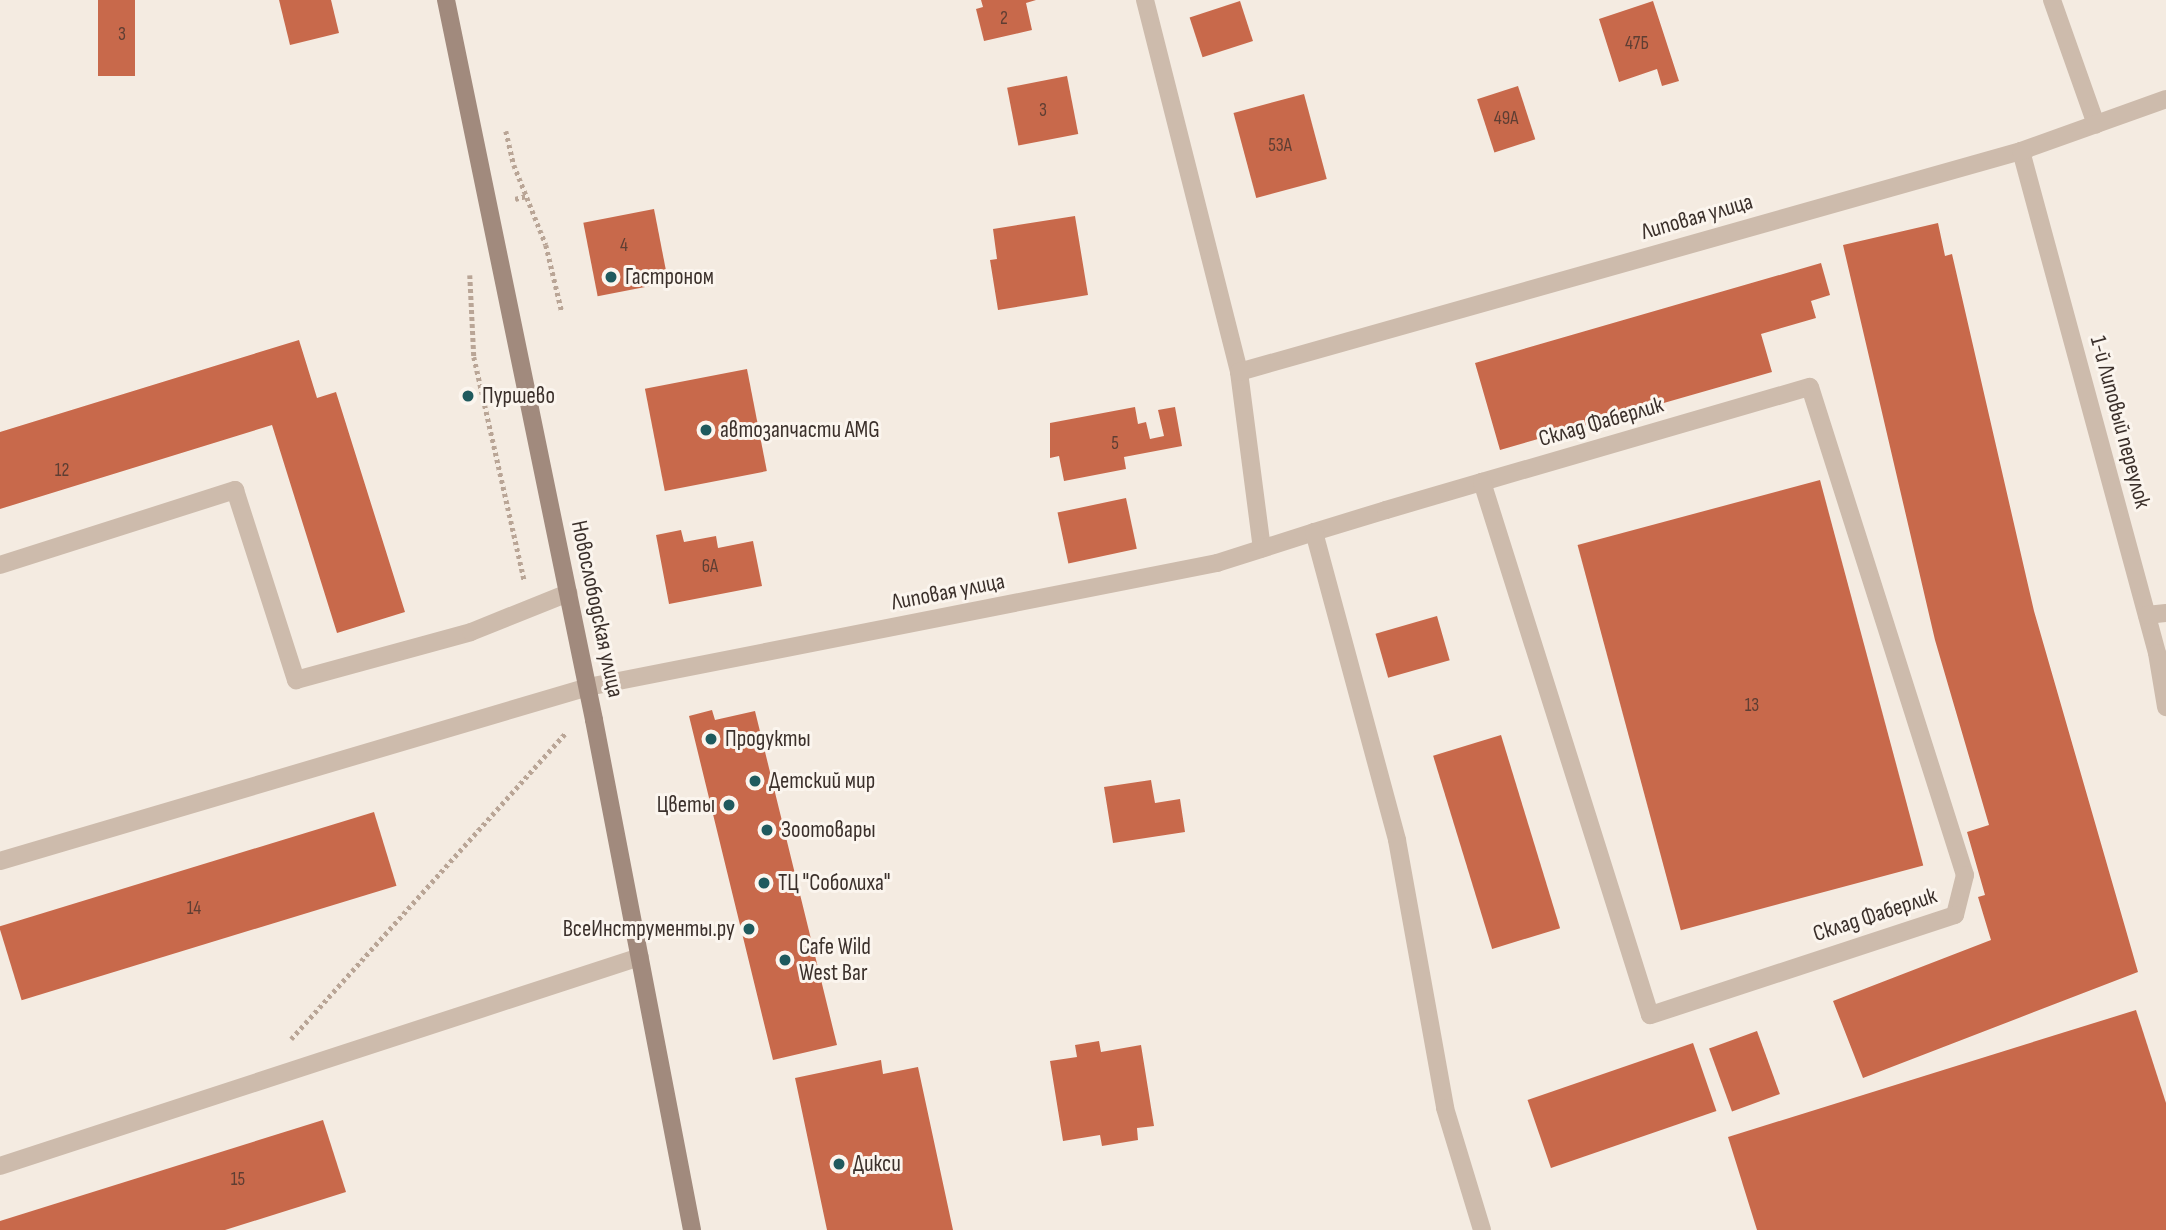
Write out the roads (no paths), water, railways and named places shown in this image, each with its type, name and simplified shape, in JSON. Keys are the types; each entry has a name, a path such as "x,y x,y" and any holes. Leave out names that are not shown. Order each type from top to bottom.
{"main road":[{"name":"Новослободская улица","path":"446,0 588,687 691,1230"}],"street":[{"path":"1145,0 1239,372 1262,549"},
{"path":"2052,0 2096,124"},
{"name":"Липовая улица","path":"1239,372 2021,151 2166,99"},
{"name":"1-й Липовый переулок","path":"2021,151 2147,615 2166,707"},
{"name":"Склад Фаберлик","path":"1810,387 1965,875 1955,915 1650,1015 1482,482 1810,387"},
{"name":"Липовая улица","path":"0,861 588,687 1217,563 1482,482"},
{"path":"0,565 235,490 296,680 471,632 568,593"},
{"path":"1314,532 1397,840 1445,1108 1482,1230"},
{"path":"2147,615 2166,613"},
{"path":"0,1166 640,957"}],"place":[{"name":"Гастроном","path":"611,277"},
{"name":"Пуршево","path":"468,396"},
{"name":"автозапчасти AMG","path":"706,430"},
{"name":"Продукты","path":"711,739"},
{"name":"Детский мир","path":"755,781"},
{"name":"Цветы","path":"729,805"},
{"name":"Зоотовары","path":"767,830"},
{"name":"ТЦ \"Соболиха\"","path":"764,883"},
{"name":"ВсеИнструменты.ру","path":"749,929"},
{"name":"Cafe Wild West Bar","path":"785,960"},
{"name":"Дикси","path":"839,1164"}]}
